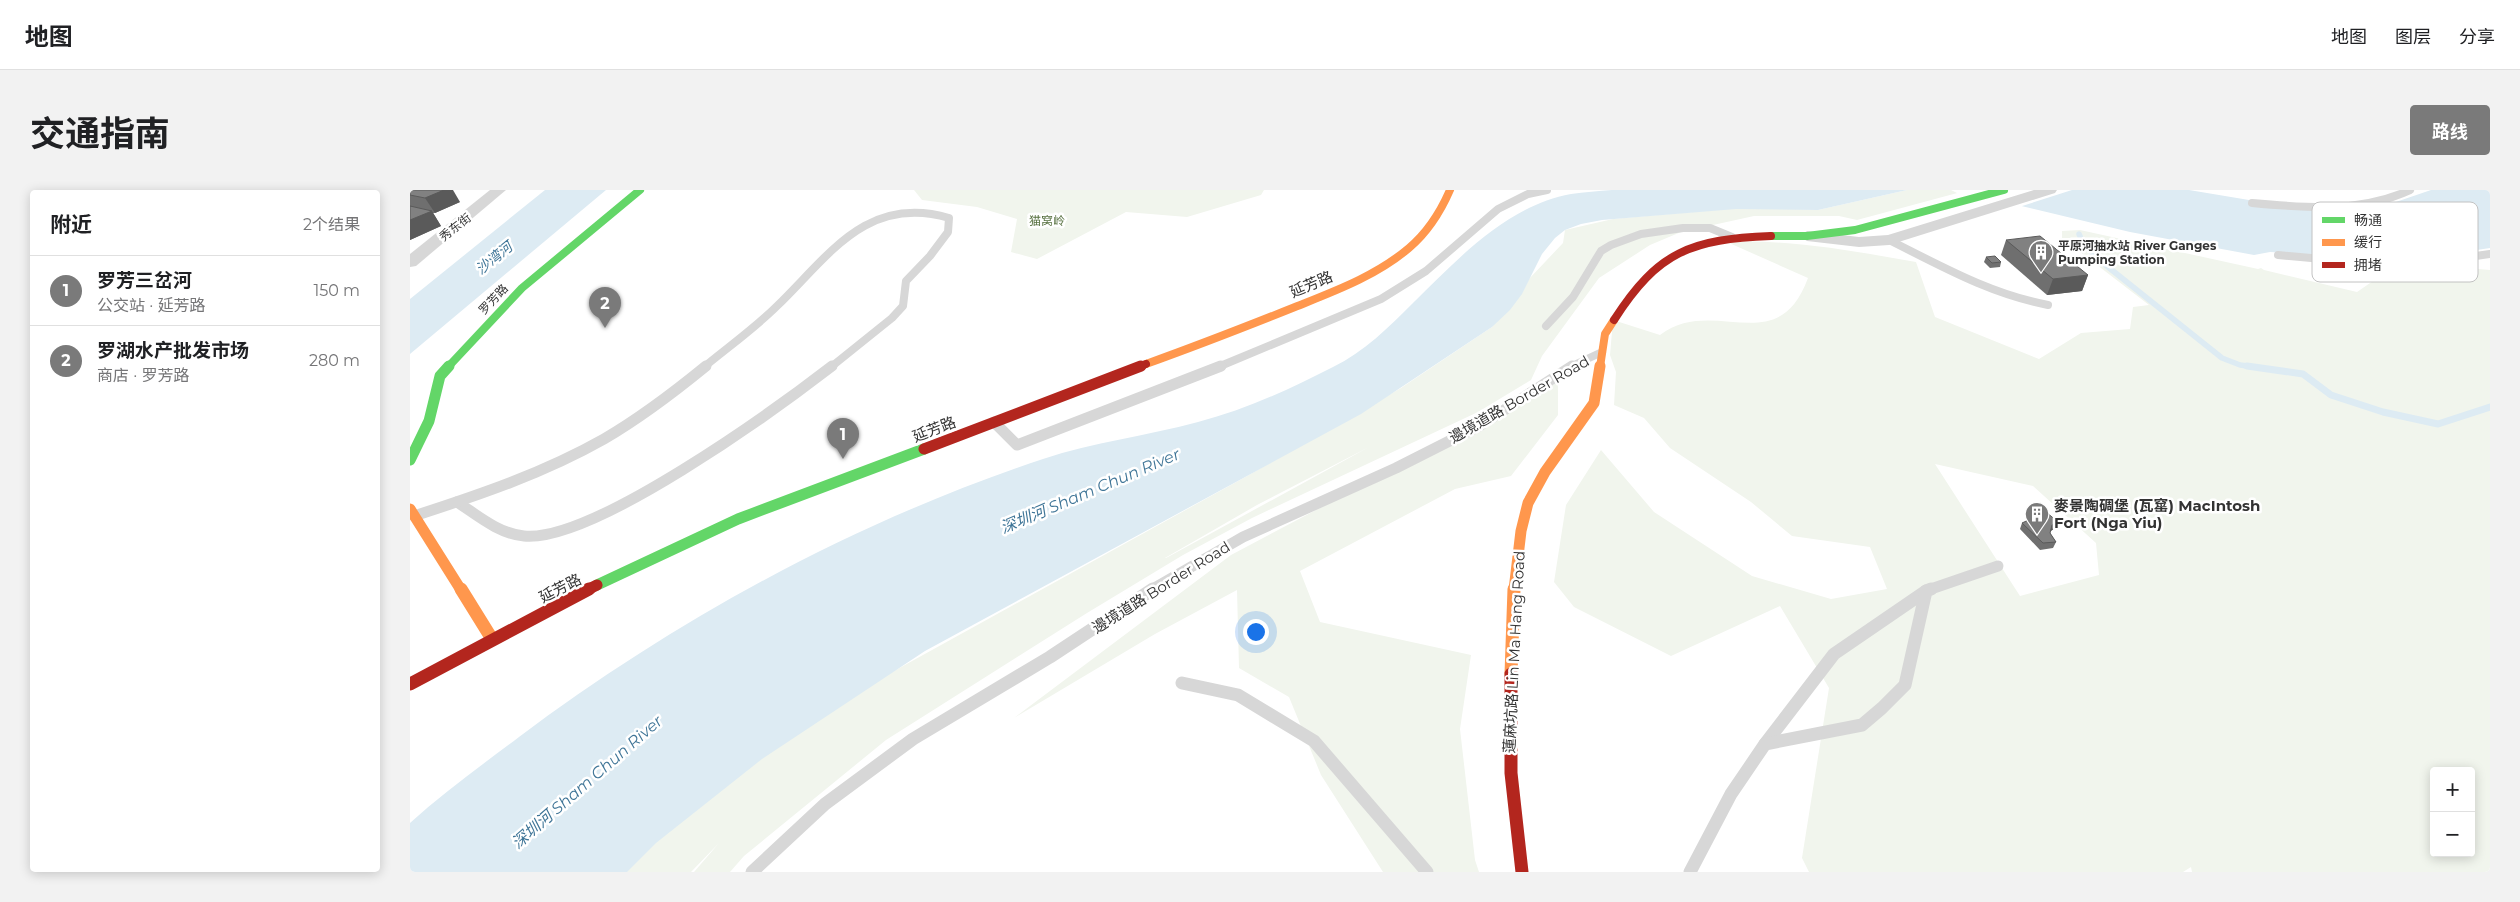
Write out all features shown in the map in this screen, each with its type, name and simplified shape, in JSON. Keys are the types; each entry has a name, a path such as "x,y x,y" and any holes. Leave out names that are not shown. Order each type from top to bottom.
{"main road":[{"name":"罗芳路","path":"410,460 429,421 440,376 522,288 640,190"},
{"name":"延芳路","path":"410,684 492,639 625,572 738,519 1274,316 1351,283 1411,246 1433,224 1444,207 1450,190"},
{"name":"蓮麻坑路 Lin Ma Hang Road","path":"1522,872 1514,829 1509,743 1514,590 1520,540 1528,504 1545,472 1594,403 1605,334 1613,318 1643,281 1689,248 1705,242 1732,237 1806,236 1865,228 2004,190"},
{"path":"412,513 492,639"}],"street":[{"name":"秀东街","path":"410,262 499,190"},
{"name":"蓮麻坑路 Lin Ma Hang Road","path":"1806,236 1858,242 1889,240 2050,190"}],"lane":[{"path":"994,422 1017,445 1325,324 1381,299 1426,271 1498,209 1528,194 1548,190"},
{"path":"2375,202 2410,190"},
{"path":"2252,203 2312,205"},
{"path":"412,513 457,502 496,489 596,443 649,409 714,358 782,301 824,256 848,235 874,222 905,214 949,218 948,232 930,256 906,281 903,306 892,318 771,411 683,470 615,507 560,533 524,536 497,527 457,502"},
{"path":"1546,326 1572,297 1601,251 1611,245 1641,234 1683,228 1710,228 1732,237"},
{"path":"1889,240 1989,288 2016,298 2048,304"},
{"path":"2278,255 2312,259"},
{"path":"1945,268 1960,266"},
{"name":"邊境道路 Border Road","path":"752,872 825,804 913,739 1050,657 1174,575 1243,536 1396,468 1481,425 1566,369 1602,352"},
{"path":"1690,872 1731,794 1765,744 1834,654 1926,591 1998,566"},
{"path":"1765,744 1862,725 1882,708 1905,685 1926,591"},
{"path":"1182,683 1238,695 1314,741 1427,872"}],"green space":[{"name":"猫窝岭","path":"914,190 1264,190 1261,195 1187,217 1126,212 1037,259 1011,252 1017,219 977,207 922,200"},
{"path":"1907,190 1959,190 1961,192 1857,220 1839,216 1754,216 1681,232 1650,245 1599,278 1542,356 1531,380 1478,412 1252,518 1183,555 1087,613 886,740 744,856 730,872 694,872 719,843 691,872 620,872 780,734 1249,475 1401,388 1492,327 1528,280 1563,243 1565,230 1613,219 1750,207 1818,210","holes":["1369,447 1166,558 1257,505"]},
{"path":"2080,230 2258,269 2261,268 2357,292 2372,282 2478,282 2478,269 2490,270 2490,872 2192,872 2191,867 2183,872 1809,872 1802,858 1829,688 1780,606 1671,656 1574,607 1554,582 1566,505 1601,450 1654,512 1752,576 1831,599 1887,589 1870,547 1792,536 1751,502 1670,448 1644,418 1614,405 1616,372 1610,355 1613,320 1660,335 1681,324 1702,321 1762,322 1779,317 1795,303 1808,278 1727,242 1798,244 1916,262 1935,317 2039,359 2081,333 2130,329 2133,307 2149,305 2062,238 2062,231","holes":["1935,464 2033,486 2096,543 2099,575 2020,596"]},
{"path":"1558,382 1558,415 1511,476 1455,489 1300,571 1320,622 1471,655 1460,729 1475,860 1479,872 1383,872 1321,775 1289,697 1239,668 1237,590 1155,634 1014,718 1231,555"}],"water":[{"name":"沙湾河","path":"545,190 606,190 410,354 410,299"},
{"name":"深圳河 Sham Chun River","path":"1612,190 1907,190 1818,210 1736,209 1602,220 1581,224 1565,230 1555,238 1542,254 1522,294 1510,310 1492,327 1361,414 925,651 762,759 656,843 627,872 410,872 410,823 477,768 579,693 705,613 836,543 904,512 973,484 1062,453 1216,417 1250,405 1300,383 1344,361 1366,346 1395,321 1466,252 1504,222 1547,200 1571,194"},
{"path":"1954,190 2189,190 2249,200 2271,208 2312,209 2312,254 2270,252 2254,255 2130,232"},
{"path":"2431,190 2490,190 2490,248 2478,250 2478,202 2396,202"}],"pier":[{"path":"1951,190 2072,190 2019,207 1990,199 1973,201"}],"building":[{"path":"410,190 444,190 425,198 410,195"},
{"path":"410,206 432,211 410,220"},
{"path":"2040,236 2088,275 2053,279 2006,240"},
{"path":"1995,256 2001,262 1992,263 1986,257"},
{"path":"2046,512 2058,522 2052,525 2050,533 2056,542 2043,543 2022,523"}],"waterway":[{"path":"2079,234 2084,245 2098,259 2222,358 2240,365 2255,367"},
{"path":"2247,366 2303,374 2331,395 2383,412 2438,424 2490,407"}],"traffic: fast":[{"path":"410,460 429,421 440,376 522,288 640,190"},
{"path":"1771,236 1807,236 1855,230 2004,190"},
{"path":"597,585 738,519 924,449"}],"traffic: slow":[{"path":"1146,364 1329,294 1380,269 1410,248 1423,235 1438,214 1450,190"},
{"path":"1511,674 1514,590 1521,531 1528,503 1545,472 1594,403 1605,334 1614,320"},
{"path":"410,509 492,639"}],"traffic: jam":[{"path":"1614,320 1631,295 1642,283 1665,262 1678,254 1714,240 1771,236"},
{"path":"924,449 1146,364"},
{"path":"410,684 597,585"},
{"path":"1511,674 1511,773 1515,823 1522,872"}],"place":[{"name":"平原河抽水站 River Ganges Pumping Station","path":"2041,273"},
{"name":"罗湖水产批发市场","path":"605,328"},
{"name":"罗芳三岔河","path":"843,459"},
{"name":"麥景陶碉堡 (瓦窰) MacIntosh Fort (Nga Yiu)","path":"2037,535"}]}
